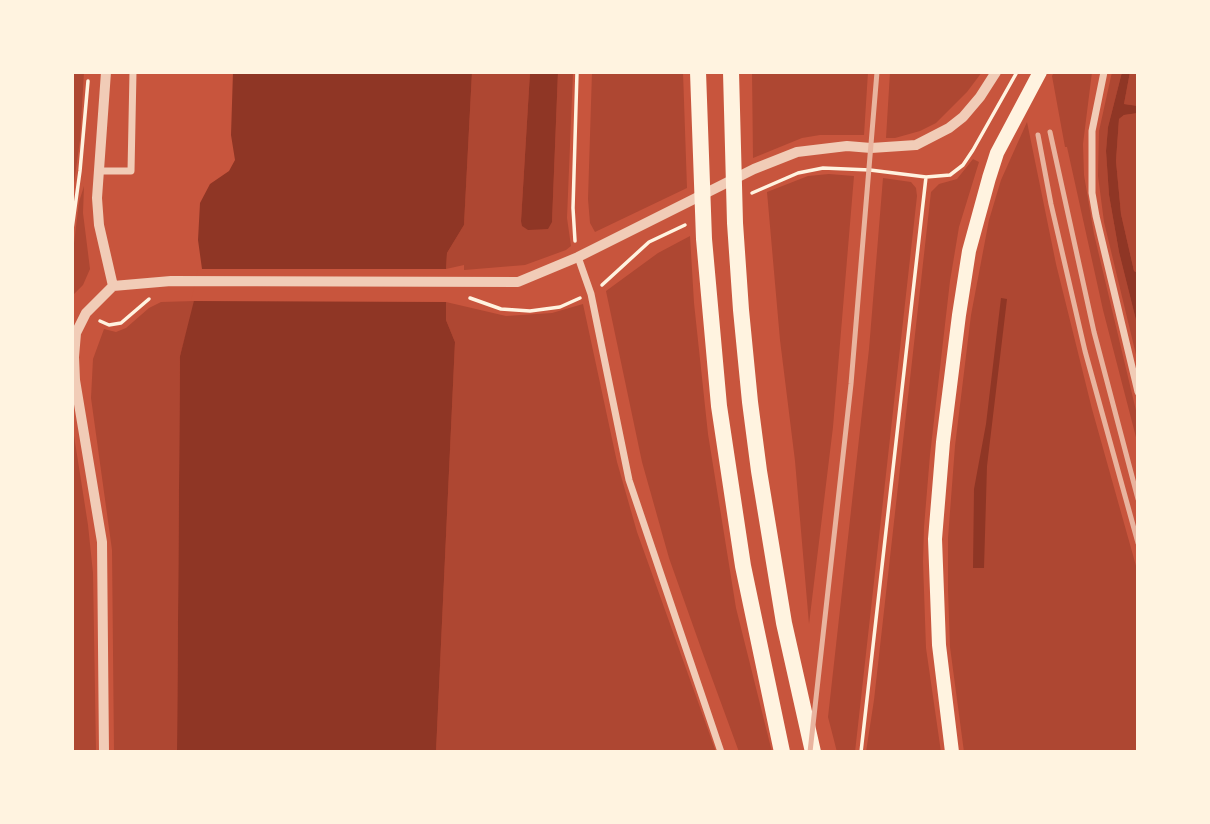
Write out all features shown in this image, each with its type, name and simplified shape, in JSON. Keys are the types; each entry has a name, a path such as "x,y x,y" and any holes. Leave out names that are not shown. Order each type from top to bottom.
{"highway":[{"path":"698,72 704,239 719,406 754,630 782,752"},
{"path":"731,72 735,223 750,402 783,622 813,752"}],"main road":[{"path":"952,752 935,594 935,539 943,442 959,315 975,226 998,153 1041,72"}],"street":[{"path":"106,72 97,198 99,225 113,286"},
{"path":"99,171 131,171 133,72"},
{"path":"104,752 102,542 75,380 76,333 86,313 113,286 171,281 518,282 578,257 754,169 797,152 847,146 896,148 916,145 933,138 963,117 996,72"},
{"path":"1104,72 1092,131 1093,193 1098,228 1138,392"},
{"path":"578,257 591,293 629,480 720,752"}],"path":[{"path":"72,229 89,72"},
{"path":"578,72 573,208 573,233 578,257"},
{"path":"862,752 926,177 950,174 963,165 1017,72"},
{"path":"466,297 501,309 530,312 560,307 591,293"},
{"path":"86,313 116,326 155,295"}],"shaded area":[{"path":"72,72 84,72 80,140 72,197"},
{"path":"233,72 472,72 464,225 447,253 446,269 446,320 455,342 436,752 177,752 180,356 202,269 198,240 200,203 210,184 229,171 235,160 231,135"},
{"path":"472,72 530,72 521,221 552,222 558,72 573,72 567,218 571,246 566,250 525,265 464,270 464,265 446,269 447,253 464,225"},
{"path":"530,72 558,72 552,222 548,229 528,230 522,226 521,221"},
{"path":"592,72 683,72 687,188 595,232 590,223 588,199"},
{"path":"752,72 868,72 864,135 820,135 802,138 753,158"},
{"path":"890,72 982,72 967,92 936,123 920,131 886,138"},
{"path":"1054,72 1092,72 1083,144 1084,175 1094,234 1138,419 1138,445 1065,147 1052,76"},
{"path":"1112,72 1122,72 1108,127 1106,151 1109,195 1119,252 1138,328 1138,363 1104,222 1098,176 1099,131"},
{"path":"1122,72 1130,72 1124,104 1138,106 1138,113 1124,115 1119,119 1116,161 1121,214 1134,271 1138,273 1138,328 1119,252 1109,195 1106,151 1108,127"},
{"path":"1130,72 1138,72 1138,106 1124,104"},
{"path":"1138,113 1138,273 1134,271 1121,214 1116,161 1119,119 1124,115"},
{"path":"1027,122 1056,264 1092,409 1138,573 1138,752 964,752 950,647 948,590 948,538 955,446 971,315 989,220 1001,180"},
{"path":"973,159 979,162 959,227 950,281 924,527 926,648 941,752 866,752 931,192 939,184 957,179"},
{"path":"808,176 854,176 833,427 809,624 767,192"},
{"path":"883,178 911,182 916,188 917,196 855,752 837,752 828,717 869,349"},
{"path":"84,186 83,213 90,269 83,285 72,296 72,260 79,202"},
{"path":"690,236 708,434 736,608 772,752 739,752 702,651 669,558 642,462 606,291 658,253"},
{"path":"1001,298 1007,299 987,466 984,568 973,568 974,489 986,424"},
{"path":"195,301 180,356 177,752 114,752 112,550 91,398 93,359 104,329 116,332 126,328 149,308 161,302"},
{"path":"446,302 506,316 552,313 583,304 617,462 637,532 716,752 436,752 455,342 446,320"},
{"path":"72,423 93,573 96,752 72,752"}],"pier":[{"path":"198,269 446,269 446,302 191,301"}],"railway":[{"path":"810,752 851,384 877,72"},
{"path":"1050,132 1094,332 1138,499"},
{"path":"1038,135 1085,351 1138,543"}]}
